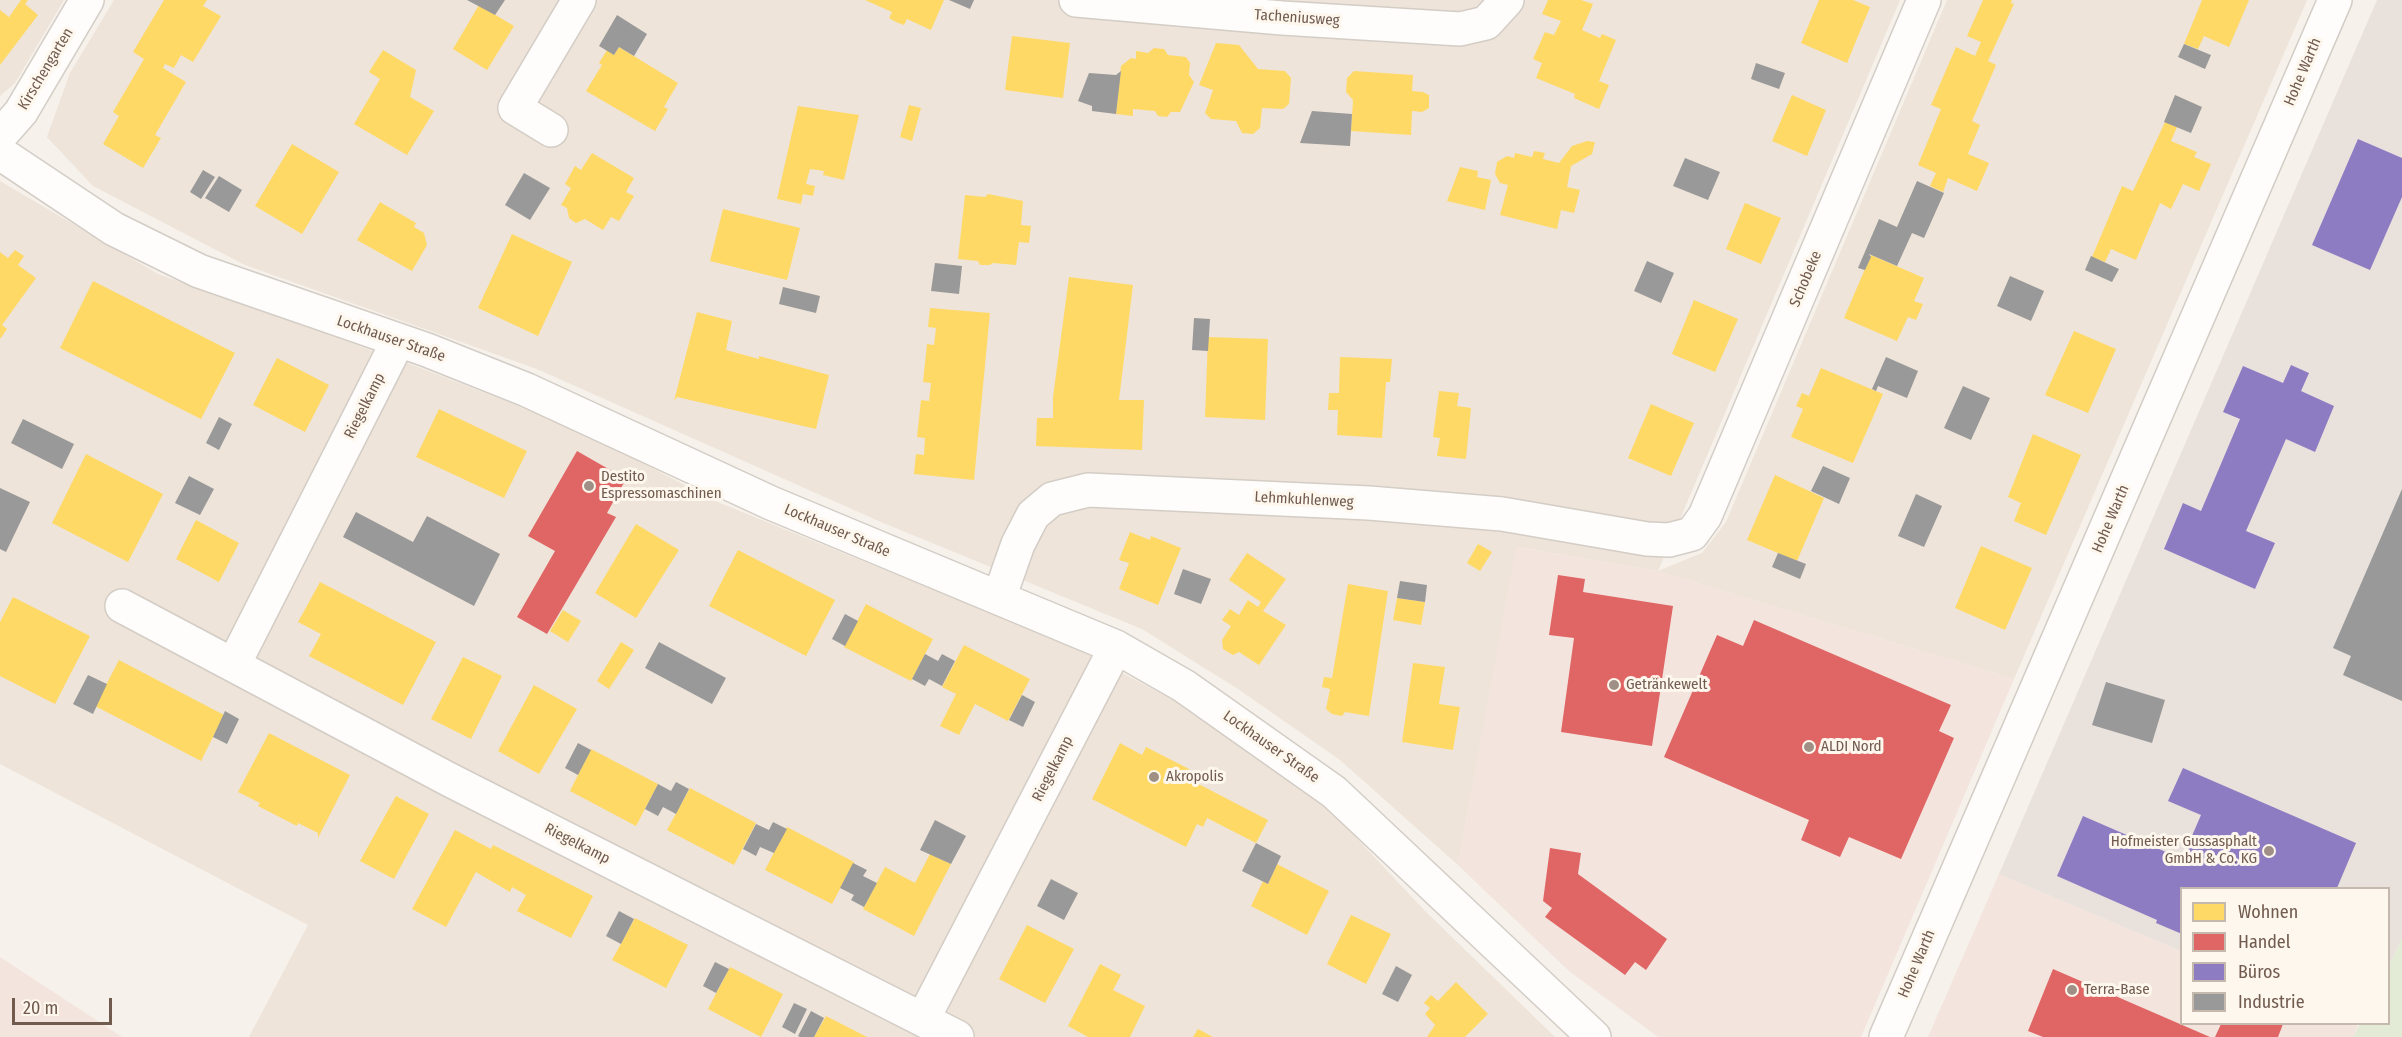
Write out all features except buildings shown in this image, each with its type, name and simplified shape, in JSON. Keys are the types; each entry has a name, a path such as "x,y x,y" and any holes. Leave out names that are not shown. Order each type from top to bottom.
{"street":[{"name":"Kirschengarten","path":"0,136 21,112 87,0"},
{"path":"551,130 515,108 579,0"},
{"name":"Tacheniusweg","path":"1076,0 1282,18 1460,29 1486,23 1507,0"},
{"name":"Schobeke","path":"1669,540 1692,534 1705,516 1924,0"},
{"name":"Hohe Warth","path":"1886,1037 2335,0"},
{"name":"Lockhauser Straße","path":"0,153 114,229 199,271 398,341 527,390 771,503 1116,647 1184,686 1334,792 1594,1037"},
{"name":"Riegelkamp","path":"234,664 398,341"},
{"name":"Lehmkuhlenweg","path":"999,598 1018,544 1033,515 1052,499 1088,490 1369,503 1482,512 1647,539 1669,540"},
{"name":"Riegelkamp","path":"122,606 450,780 957,1037"},
{"name":"Riegelkamp","path":"923,1019 1116,647"}],"shaded area":[{"path":"0,0 64,0 15,83 0,96"},
{"path":"114,0 1900,0 1658,571 1702,553 1726,522 1947,0 2307,0 2014,679 1657,571 1517,547 1458,865 1340,760 1238,689 1142,629 881,522 537,369 245,265 93,186 47,137 70,73"},
{"path":"2377,0 2402,0 2402,938 2390,964 2390,887 2180,887 2180,951 1999,874"},
{"path":"0,181 158,274 418,367 582,431 715,501 1074,647 1184,706 1333,813 1425,911 1555,1037 249,1037 308,925 0,764"},
{"path":"1516,547 1657,571 2014,679 1861,1037 1658,1037 1569,971 1458,865"},
{"path":"1999,874 2180,951 2180,1025 2358,1026 2353,1037 1928,1037"},
{"path":"0,957 122,1037 0,1037"}],"green space":[{"path":"2402,938 2402,1037 2353,1037 2359,1025 2390,1025 2390,964"}],"place":[{"name":"Destito Espressomaschinen","path":"589,486"},
{"name":"Getränkewelt","path":"1614,685"},
{"name":"ALDI Nord","path":"1809,747"},
{"name":"Akropolis","path":"1154,777"},
{"name":"Hofmeister Gussasphalt GmbH & Co. KG","path":"2269,851"},
{"name":"Terra-Base","path":"2072,990"}]}
